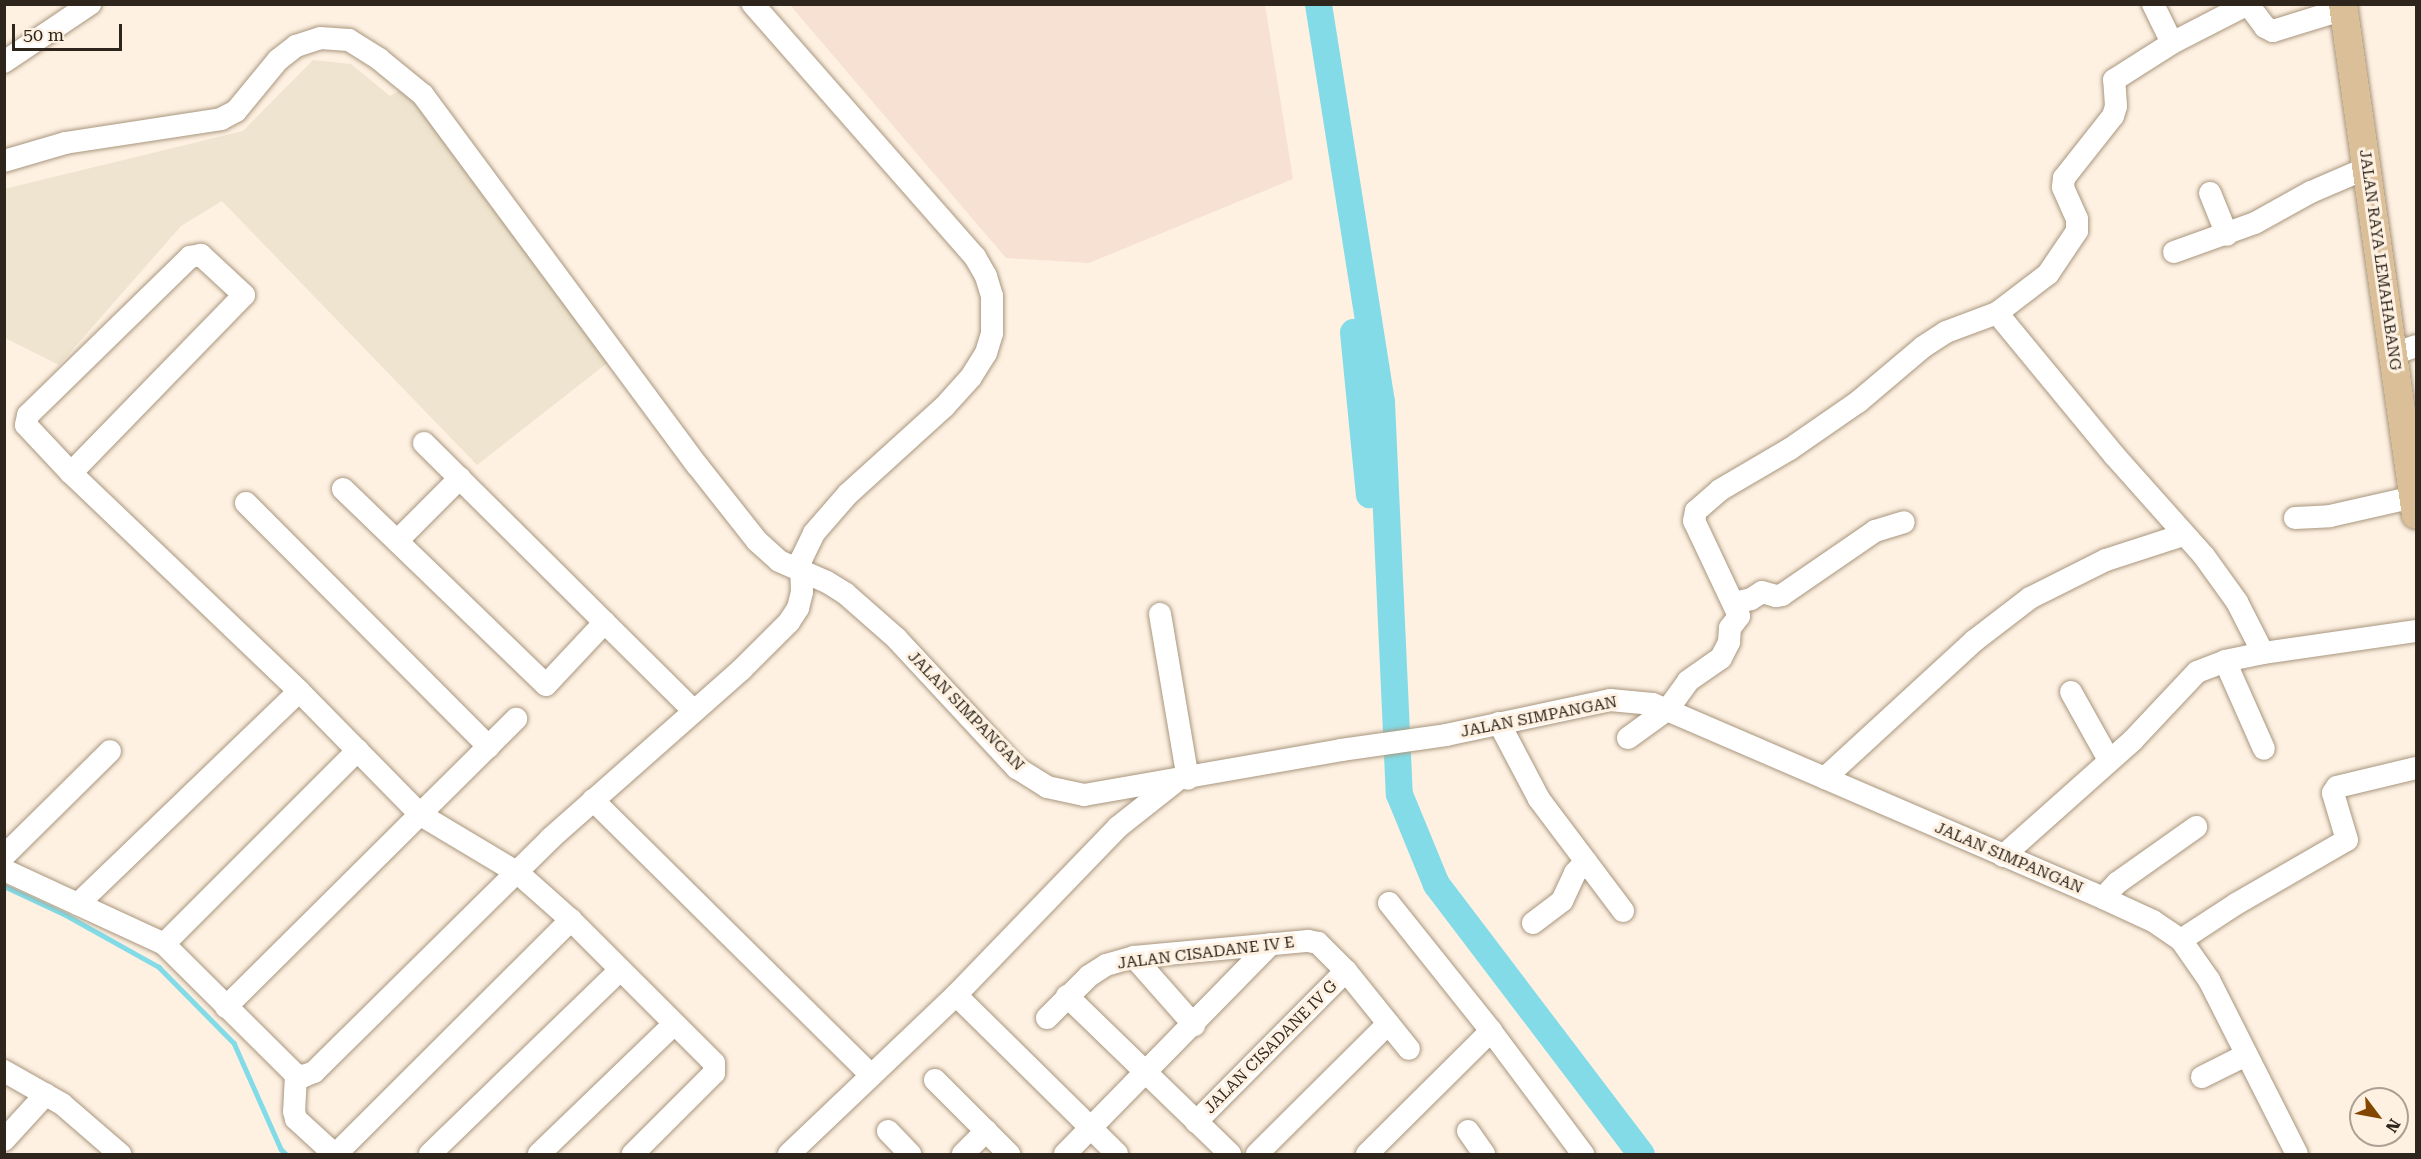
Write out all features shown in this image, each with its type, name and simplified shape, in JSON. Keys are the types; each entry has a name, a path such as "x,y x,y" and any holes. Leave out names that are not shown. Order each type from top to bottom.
{"main road":[{"name":"JALAN RAYA LEMAHABANG","path":"2344,7 2367,168 2405,350 2415,506"}],"street":[{"path":"4,62 90,4"},
{"path":"4,870 164,944 296,1076 304,1076 314,1071 593,800 694,711 789,622 798,608 802,592 800,571 807,545 828,514 944,407 971,377 986,353 994,315 986,276 975,257 753,4"},
{"path":"2153,4 2172,43"},
{"path":"1628,738 1668,709 1688,681 1721,658 1726,650 1730,628 1739,616 1694,521 1696,511 1720,490 1790,449 1858,402 1923,347 1946,332 1997,313 2048,274 2077,231 2077,219 2063,187 2064,178 2113,116 2114,80 2172,43 2241,7 2250,7 2265,27 2273,31 2344,7"},
{"name":"JALAN SIMPANGAN","path":"4,161 73,142 221,119 236,111 279,60 296,46 320,38 349,40 379,58 423,95 717,490 767,551 779,561 828,582 862,608 896,638 1017,768 1047,787 1084,795 1182,780 1341,750 1446,735 1610,700 1630,700 1668,709 2103,898 2153,921 2181,940 2209,980 2297,1155"},
{"path":"2174,252 2255,223 2311,192 2367,168"},
{"path":"2210,193 2227,234"},
{"path":"71,472 243,295 201,255 190,257 28,414 26,425 71,472 299,691 421,814 518,873 571,920 716,1067 711,1076 633,1155"},
{"path":"1997,313 2183,535 2204,556 2237,602 2263,653"},
{"path":"424,443 694,711"},
{"path":"397,541 460,478"},
{"path":"343,489 546,685 605,622"},
{"path":"246,503 489,747"},
{"path":"2295,518 2415,506"},
{"path":"1734,603 1762,592 1776,596 1782,595 1875,531 1904,522"},
{"path":"1826,778 1974,640 2030,598 2106,560 2183,535"},
{"path":"789,1155 956,995 1118,827 1182,780 1160,614"},
{"path":"2003,856 2133,740 2192,675 2225,661 2263,653 2416,631"},
{"path":"2225,661 2264,749"},
{"path":"78,904 299,691"},
{"path":"2071,692 2109,760"},
{"path":"226,1007 516,719"},
{"path":"1499,723 1539,799 1623,911"},
{"path":"164,944 358,750"},
{"path":"4,856 110,751"},
{"path":"2181,940 2236,904 2347,840 2333,793 2337,787 2416,768"},
{"path":"593,800 871,1075"},
{"path":"2103,898 2117,883 2196,827"},
{"path":"1533,924 1562,901 1575,873 1586,861"},
{"path":"1389,903 1491,1031 1583,1155"},
{"path":"296,1076 294,1111 296,1119 335,1155 571,920"},
{"name":"JALAN CISADANE IV E","path":"1047,1018 1096,970 1134,957 1308,941 1318,943 1346,971 1409,1049"},
{"path":"1065,1155 1271,944"},
{"path":"1134,957 1194,1024"},
{"path":"430,1155 620,970"},
{"name":"JALAN CISADANE IV G","path":"1196,1122 1346,971"},
{"path":"956,995 1117,1155"},
{"path":"1067,996 1230,1155"},
{"path":"1257,1155 1388,1024"},
{"path":"539,1155 674,1025"},
{"path":"1366,1155 1491,1031"},
{"path":"2202,1077 2247,1055"},
{"path":"6,1074 46,1094 81,1119 120,1155"},
{"path":"935,1080 1009,1155"},
{"path":"4,1140 46,1094"},
{"path":"888,1131 910,1155"},
{"path":"963,1155 986,1131"},
{"path":"1468,1131 1483,1154"}],"shaded area":[{"path":"790,5 1265,5 1293,179 1089,263 1006,258"},
{"path":"313,60 351,64 390,96 417,81 620,353 477,465 222,201 181,226 59,365 5,338 4,189 243,131"}],"waterway":[{"path":"1318,4 1381,402 1399,794 1436,884 1641,1154"},
{"path":"1353,332 1369,494"},
{"path":"4,886 66,915 159,967 234,1043 281,1149 286,1154"}]}
